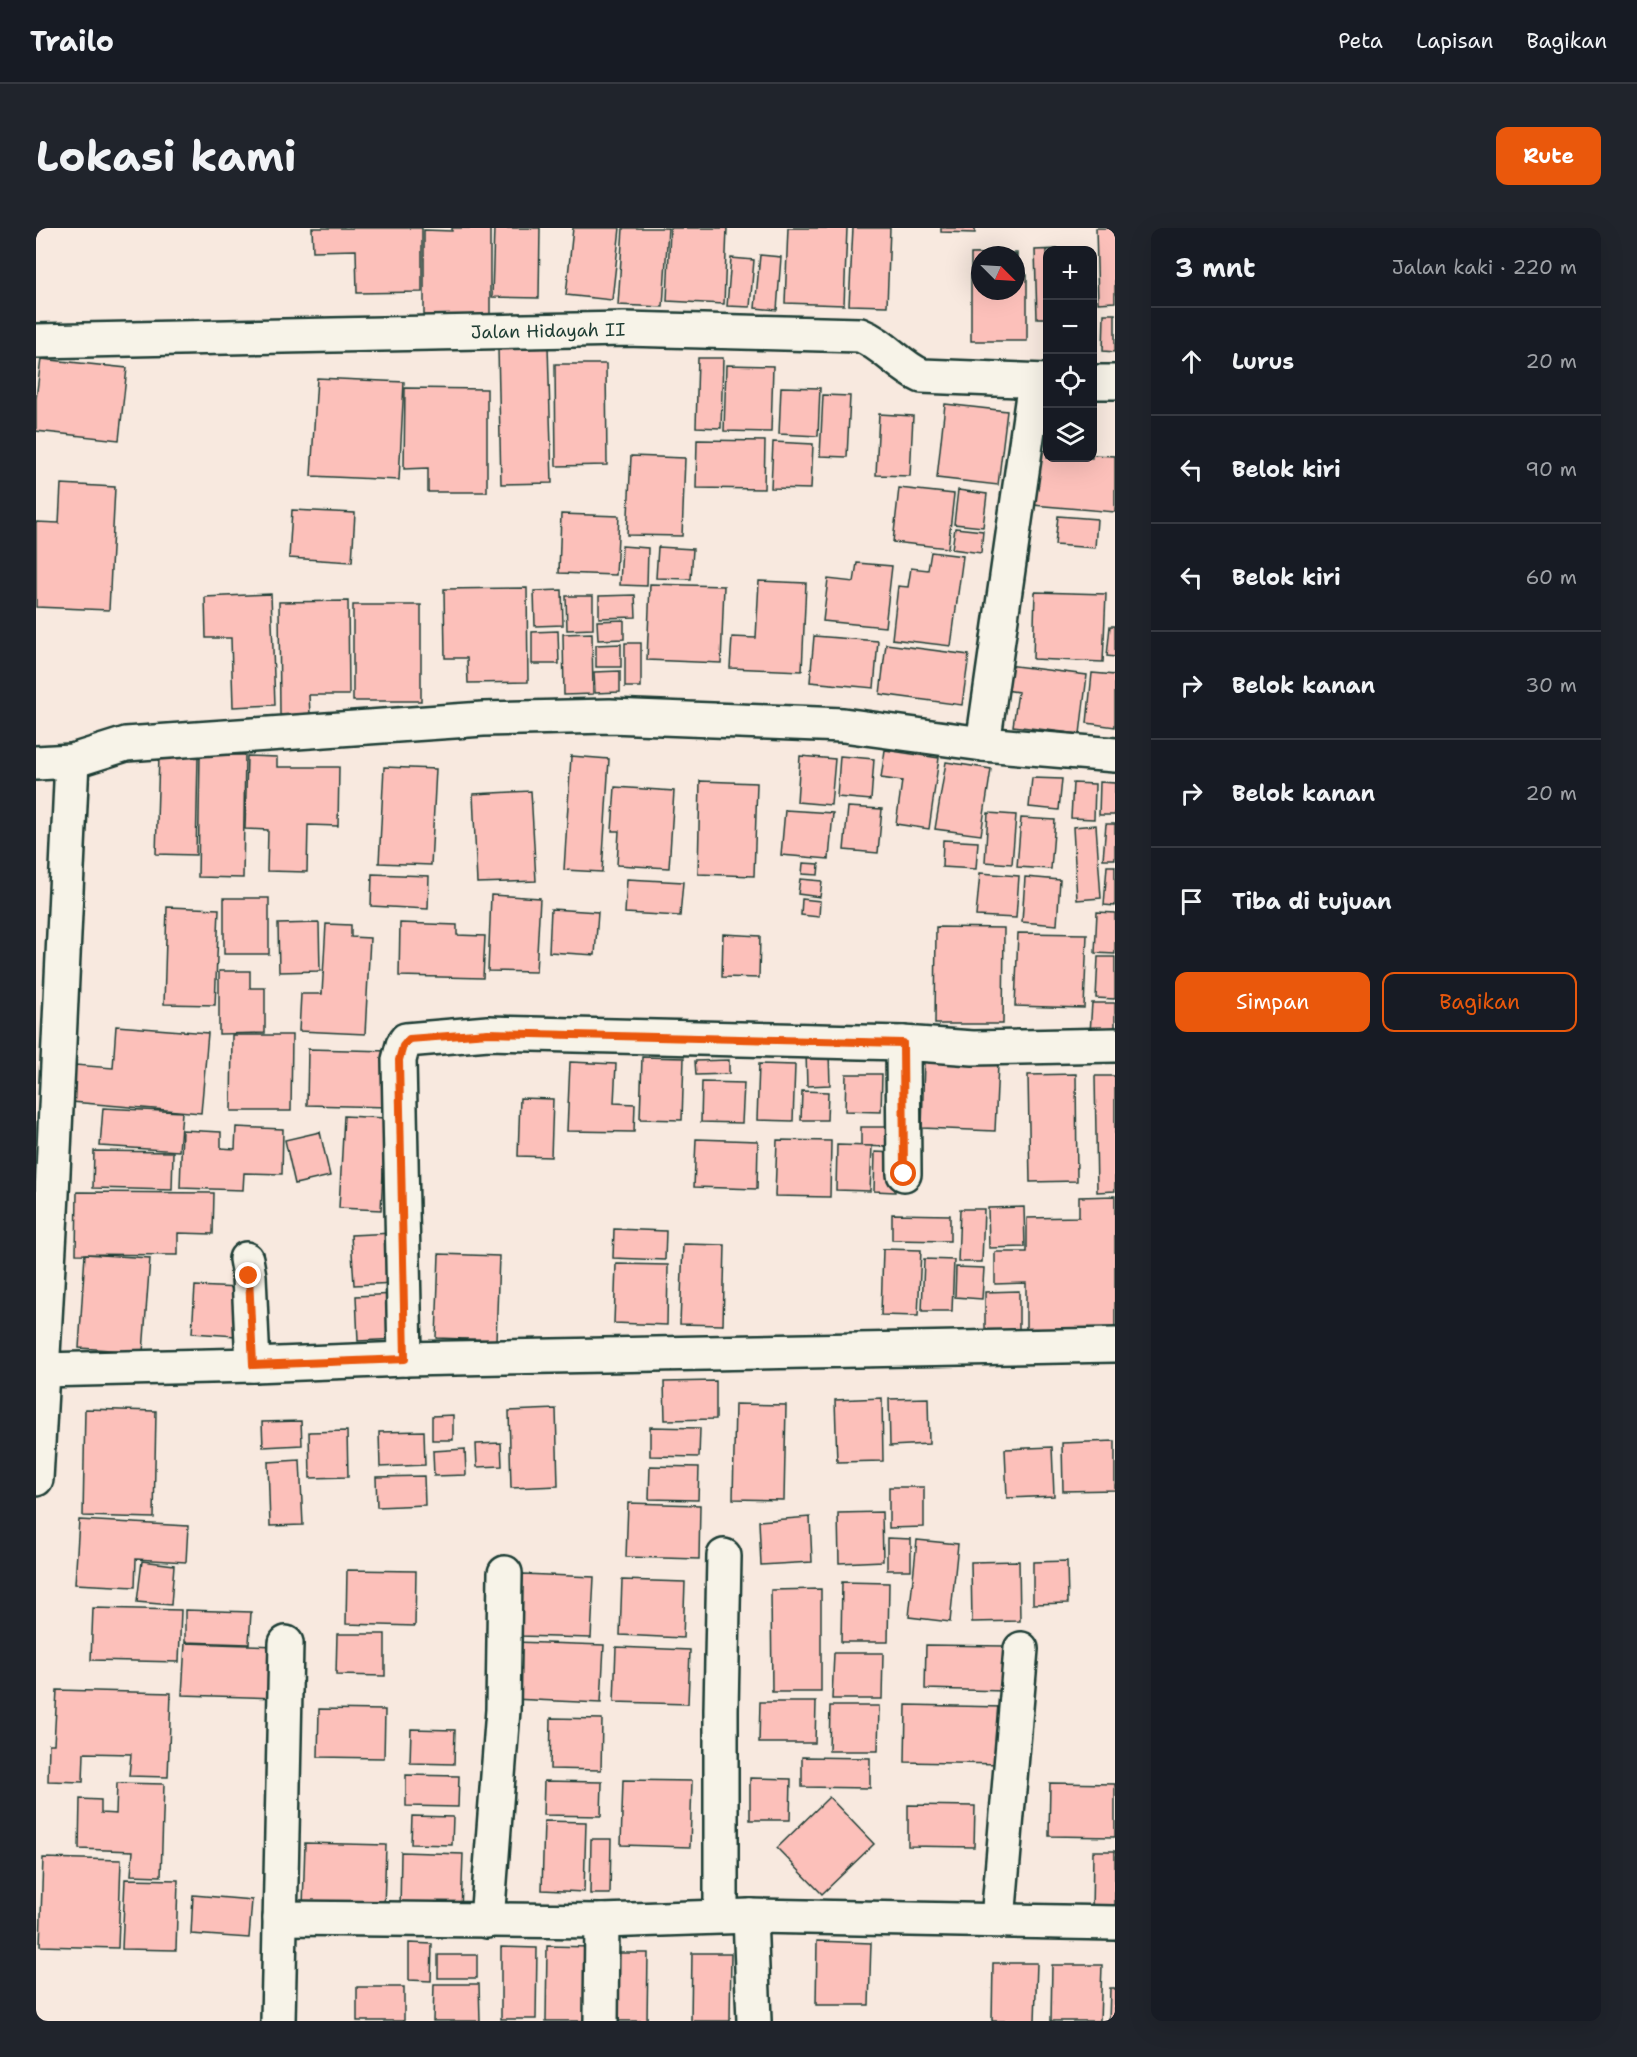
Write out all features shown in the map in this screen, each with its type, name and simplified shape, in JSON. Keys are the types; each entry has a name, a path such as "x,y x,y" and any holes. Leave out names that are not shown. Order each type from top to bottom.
{"street":[{"name":"Jalan Hidayah II","path":"36,341 624,329 861,335 922,376 1041,381"},
{"path":"983,744 1041,381"},
{"path":"1097,382 1115,382"},
{"path":"36,763 72,761 126,744 483,719 610,716 843,725 983,744 1115,755"},
{"path":"36,1479 38,1402 53,1183 72,761"},
{"path":"405,1359 399,1060 406,1040 488,1033 903,1043 973,1048 1115,1045"},
{"path":"903,1043 904,1174"},
{"path":"246,1259 249,1276 253,1365"},
{"path":"41,1370 405,1359 1115,1345"},
{"path":"724,1556 721,1710 736,1916 754,2021"},
{"path":"487,1921 503,1710 505,1573"},
{"path":"278,2021 286,1643"},
{"path":"998,1920 1021,1649"},
{"path":"280,1918 602,1921 736,1916 1115,1923"},
{"path":"601,2021 602,1921"}],"building":[{"path":"312,228 422,228 422,292 357,293 356,250 313,251"},
{"path":"452,228 490,228 490,321 424,321 424,230 452,231"},
{"path":"494,228 540,228 539,298 492,297"},
{"path":"573,228 620,228 612,300 566,295"},
{"path":"623,228 668,228 663,307 618,305"},
{"path":"670,228 727,228 724,304 667,301"},
{"path":"788,228 847,228 844,305 785,303"},
{"path":"853,228 890,228 887,306 849,305"},
{"path":"941,228 975,228 975,233 941,232"},
{"path":"1096,228 1115,228 1115,302 1098,303"},
{"path":"1035,250 1043,250 1043,318 1037,318"},
{"path":"760,255 781,257 777,310 755,308"},
{"path":"731,258 754,260 750,307 727,306"},
{"path":"1025,275 1027,275 1027,341 971,341 971,300 1025,300"},
{"path":"1104,314 1115,314 1115,352 1103,351"},
{"path":"548,346 552,483 501,484 498,348"},
{"path":"698,358 723,358 721,428 696,427"},
{"path":"41,359 127,368 119,440 36,431 36,399"},
{"path":"555,364 606,364 607,465 556,466"},
{"path":"726,365 773,366 771,432 724,431"},
{"path":"317,378 404,382 399,480 311,476"},
{"path":"781,387 820,388 818,436 779,434"},
{"path":"405,388 487,389 487,492 428,492 428,468 404,469"},
{"path":"823,395 850,396 847,457 820,456"},
{"path":"945,404 1007,411 998,485 937,478"},
{"path":"879,414 913,416 910,476 876,475"},
{"path":"697,440 765,441 764,489 696,488"},
{"path":"773,442 813,444 811,489 771,488"},
{"path":"1038,450 1043,451 1043,462 1097,462 1097,455 1115,456 1115,512 1033,505"},
{"path":"631,456 685,458 682,536 627,535"},
{"path":"61,484 115,487 109,610 36,607 36,522 59,523"},
{"path":"899,488 954,494 948,548 893,542"},
{"path":"958,490 987,494 983,527 954,524"},
{"path":"292,510 355,513 352,562 289,558"},
{"path":"561,514 619,516 616,575 559,573"},
{"path":"1058,516 1097,519 1095,548 1055,545"},
{"path":"955,528 983,531 981,553 952,549"},
{"path":"622,546 648,548 647,586 620,585"},
{"path":"658,547 693,549 691,579 656,578"},
{"path":"931,552 963,556 951,646 892,639 898,586 908,587 911,568 928,570"},
{"path":"857,563 892,566 885,627 823,621 828,579 854,582"},
{"path":"759,581 806,583 802,671 730,668 732,637 756,638"},
{"path":"650,584 724,586 721,663 647,660"},
{"path":"527,588 528,682 468,683 467,658 445,658 444,589"},
{"path":"562,590 563,625 535,626 534,591"},
{"path":"1035,592 1106,594 1103,662 1033,659"},
{"path":"271,594 275,705 233,707 231,638 206,638 205,597"},
{"path":"635,595 636,617 599,618 599,596"},
{"path":"566,596 593,596 593,629 567,630"},
{"path":"348,601 349,695 309,695 310,714 280,715 279,602"},
{"path":"353,605 421,605 421,701 353,701"},
{"path":"624,620 624,639 598,640 597,621"},
{"path":"1110,626 1115,626 1115,657 1107,656"},
{"path":"558,631 559,664 532,664 532,632"},
{"path":"592,633 593,694 564,695 563,634"},
{"path":"814,636 878,641 874,688 810,682"},
{"path":"625,643 641,643 641,687 625,687"},
{"path":"621,644 621,667 596,667 596,645"},
{"path":"886,644 969,655 962,705 880,694"},
{"path":"1007,665 1087,675 1080,734 1013,726 1018,692 1005,690"},
{"path":"620,671 620,692 595,693 594,672"},
{"path":"1092,673 1115,675 1115,727 1087,723"},
{"path":"885,750 939,758 929,829 896,824 902,781 881,778"},
{"path":"200,755 245,755 243,878 198,877"},
{"path":"159,756 198,757 196,855 156,854"},
{"path":"247,756 277,757 277,767 339,767 338,826 308,825 307,872 267,871 268,830 245,829"},
{"path":"571,756 609,759 602,872 564,870"},
{"path":"800,756 835,759 831,805 797,802"},
{"path":"840,756 874,759 871,800 837,797"},
{"path":"946,762 991,769 981,835 935,829"},
{"path":"384,767 436,769 431,865 379,863"},
{"path":"1032,778 1062,779 1059,810 1029,807"},
{"path":"700,781 757,783 754,876 698,874"},
{"path":"1100,782 1115,783 1115,815 1099,815"},
{"path":"1073,783 1095,784 1094,819 1071,818"},
{"path":"615,787 674,791 669,868 617,865 619,831 612,831"},
{"path":"531,791 536,881 477,883 473,794"},
{"path":"848,807 882,809 878,853 844,850"},
{"path":"785,810 833,813 829,859 781,855"},
{"path":"988,813 1016,815 1012,864 985,862"},
{"path":"1021,818 1055,820 1051,869 1017,867"},
{"path":"1106,824 1115,824 1115,859 1103,859"},
{"path":"1096,825 1101,898 1077,900 1073,827"},
{"path":"943,840 978,842 976,869 942,867"},
{"path":"803,863 819,864 818,875 802,874"},
{"path":"1107,866 1115,866 1115,906 1104,905"},
{"path":"980,873 1019,876 1016,918 976,916"},
{"path":"372,874 429,876 428,909 371,906"},
{"path":"1025,877 1060,880 1057,925 1022,922"},
{"path":"627,879 683,882 680,916 625,913"},
{"path":"800,879 822,881 820,897 798,894"},
{"path":"491,895 540,898 536,972 488,971"},
{"path":"224,898 269,898 269,954 224,954"},
{"path":"802,899 820,901 819,917 801,915"},
{"path":"167,907 219,909 215,1005 164,1004"},
{"path":"551,909 598,912 595,955 549,952"},
{"path":"1097,912 1115,913 1115,954 1095,953"},
{"path":"319,923 320,971 279,972 278,924"},
{"path":"400,923 457,925 457,935 485,936 483,978 399,976"},
{"path":"326,924 351,925 351,937 370,938 365,1034 299,1031 301,994 322,994"},
{"path":"936,927 1004,928 1003,1024 935,1024"},
{"path":"1018,933 1087,934 1084,1008 1015,1006"},
{"path":"723,934 760,936 759,978 722,977"},
{"path":"1098,957 1115,957 1115,999 1096,998"},
{"path":"219,971 250,971 250,988 265,988 265,1033 219,1034"},
{"path":"1092,1003 1115,1003 1115,1034 1090,1033"},
{"path":"116,1026 208,1033 201,1113 72,1102 75,1065 113,1068"},
{"path":"232,1035 292,1035 291,1111 231,1111"},
{"path":"308,1049 389,1051 388,1107 307,1105"},
{"path":"806,1053 829,1053 830,1085 807,1086"},
{"path":"642,1057 684,1058 682,1120 640,1119"},
{"path":"729,1060 729,1074 696,1075 695,1061"},
{"path":"924,1061 998,1064 995,1131 922,1128"},
{"path":"570,1062 616,1064 614,1103 635,1104 634,1132 567,1131"},
{"path":"759,1064 795,1065 793,1121 757,1120"},
{"path":"846,1074 882,1074 881,1112 845,1111"},
{"path":"1076,1074 1077,1181 1030,1182 1028,1075"},
{"path":"1095,1076 1115,1076 1115,1191 1097,1192"},
{"path":"702,1082 744,1083 742,1123 701,1122"},
{"path":"802,1091 828,1092 827,1120 801,1120"},
{"path":"520,1098 553,1099 551,1157 518,1156"},
{"path":"103,1108 182,1112 179,1151 100,1146"},
{"path":"344,1116 386,1118 381,1210 339,1208"},
{"path":"236,1127 283,1129 282,1174 244,1173 243,1190 180,1188 182,1130 221,1132 221,1148 235,1149"},
{"path":"861,1127 890,1127 889,1147 861,1146"},
{"path":"320,1132 330,1176 295,1184 285,1140"},
{"path":"696,1139 758,1141 757,1189 694,1187"},
{"path":"777,1140 831,1141 830,1197 775,1196"},
{"path":"837,1145 872,1146 870,1191 836,1190"},
{"path":"94,1151 173,1152 172,1190 93,1188"},
{"path":"875,1152 896,1153 895,1192 874,1191"},
{"path":"77,1192 214,1193 213,1234 178,1233 178,1255 76,1254"},
{"path":"1115,1196 1115,1330 1026,1331 1026,1283 995,1284 995,1252 1027,1252 1027,1218 1079,1217 1079,1197"},
{"path":"1024,1207 1025,1247 989,1248 988,1208"},
{"path":"960,1209 984,1209 982,1262 958,1262"},
{"path":"892,1214 950,1215 950,1241 892,1240"},
{"path":"614,1229 666,1231 665,1260 613,1258"},
{"path":"393,1233 396,1283 354,1285 351,1235"},
{"path":"683,1244 725,1245 723,1325 680,1324"},
{"path":"883,1249 921,1250 918,1316 881,1315"},
{"path":"85,1254 150,1258 143,1352 79,1348"},
{"path":"439,1254 499,1256 496,1340 436,1338"},
{"path":"924,1259 954,1260 952,1311 922,1311"},
{"path":"616,1264 668,1265 667,1325 614,1323"},
{"path":"956,1267 984,1268 982,1299 955,1297"},
{"path":"195,1286 239,1288 236,1336 192,1333"},
{"path":"1019,1291 1019,1330 985,1330 985,1292"},
{"path":"396,1294 398,1339 358,1341 356,1296"},
{"path":"716,1381 716,1419 665,1420 664,1382"},
{"path":"882,1398 883,1461 837,1462 835,1400"},
{"path":"928,1398 929,1444 890,1446 889,1399"},
{"path":"735,1404 786,1405 784,1500 733,1499"},
{"path":"85,1409 156,1411 154,1518 83,1516"},
{"path":"556,1409 558,1486 511,1488 509,1411"},
{"path":"453,1415 453,1440 432,1440 432,1416"},
{"path":"301,1421 302,1445 263,1447 262,1422"},
{"path":"650,1427 700,1428 699,1457 650,1456"},
{"path":"347,1431 348,1477 310,1478 309,1432"},
{"path":"424,1431 425,1465 380,1467 379,1432"},
{"path":"1115,1441 1115,1490 1063,1491 1062,1443"},
{"path":"501,1443 502,1466 477,1467 476,1444"},
{"path":"1052,1447 1054,1496 1007,1498 1005,1449"},
{"path":"465,1449 466,1475 434,1476 433,1451"},
{"path":"300,1460 303,1525 270,1526 268,1462"},
{"path":"650,1466 699,1467 698,1500 649,1499"},
{"path":"424,1476 425,1505 377,1507 376,1477"},
{"path":"889,1487 924,1487 924,1527 889,1528"},
{"path":"628,1503 700,1505 699,1559 626,1557"},
{"path":"882,1512 883,1561 839,1563 838,1513"},
{"path":"810,1517 812,1562 761,1565 759,1521"},
{"path":"79,1520 188,1526 186,1562 136,1559 135,1587 75,1584"},
{"path":"887,1538 911,1539 911,1570 887,1570"},
{"path":"917,1540 958,1544 950,1622 909,1617"},
{"path":"142,1561 174,1565 171,1605 137,1602"},
{"path":"1019,1561 1020,1621 972,1622 971,1562"},
{"path":"1067,1561 1068,1603 1033,1604 1033,1562"},
{"path":"347,1570 416,1571 415,1626 346,1624"},
{"path":"523,1574 594,1577 591,1638 520,1636"},
{"path":"622,1580 685,1582 683,1638 620,1635"},
{"path":"842,1582 889,1583 888,1642 841,1642"},
{"path":"821,1589 821,1692 772,1692 771,1590"},
{"path":"93,1608 181,1610 179,1662 91,1660"},
{"path":"185,1610 251,1612 249,1644 185,1642"},
{"path":"337,1634 385,1634 385,1676 336,1675"},
{"path":"515,1642 604,1645 601,1703 512,1699"},
{"path":"185,1643 278,1646 276,1698 182,1695"},
{"path":"926,1645 1005,1646 1004,1691 925,1689"},
{"path":"616,1647 690,1650 688,1704 614,1702"},
{"path":"834,1653 883,1653 882,1699 832,1699"},
{"path":"57,1690 171,1693 168,1777 129,1776 131,1754 84,1753 83,1782 48,1781 49,1744 54,1744"},
{"path":"760,1702 816,1702 815,1743 759,1743"},
{"path":"906,1705 1003,1707 1002,1764 905,1762"},
{"path":"830,1706 879,1706 878,1751 829,1751"},
{"path":"319,1709 385,1710 384,1758 318,1757"},
{"path":"551,1718 602,1719 601,1770 550,1769"},
{"path":"411,1729 455,1730 454,1764 410,1763"},
{"path":"802,1757 870,1758 870,1788 802,1787"},
{"path":"406,1775 459,1776 458,1807 406,1806"},
{"path":"750,1778 791,1779 790,1820 750,1820"},
{"path":"623,1780 692,1781 690,1847 621,1845"},
{"path":"544,1781 602,1782 601,1816 543,1815"},
{"path":"117,1783 164,1784 161,1876 131,1875 133,1851 79,1849 80,1799 101,1800 101,1813 116,1814"},
{"path":"1050,1783 1115,1784 1115,1837 1049,1836"},
{"path":"829,1797 874,1844 822,1894 777,1848"},
{"path":"908,1805 975,1806 974,1847 908,1846"},
{"path":"412,1816 453,1817 452,1845 411,1844"},
{"path":"544,1821 586,1822 584,1892 542,1890"},
{"path":"591,1839 611,1839 610,1894 590,1894"},
{"path":"305,1843 386,1845 384,1909 303,1907"},
{"path":"1093,1851 1115,1851 1115,1914 1092,1913"},
{"path":"401,1852 463,1854 461,1913 400,1911"},
{"path":"43,1858 121,1860 118,1948 40,1946"},
{"path":"125,1879 178,1880 176,1950 122,1949"},
{"path":"193,1895 252,1900 249,1938 191,1934"},
{"path":"817,1941 871,1943 869,2005 816,2005"},
{"path":"409,1943 432,1944 431,1981 409,1980"},
{"path":"547,1946 593,1947 592,2021 546,2021"},
{"path":"501,1947 537,1948 536,2019 501,2019"},
{"path":"611,1953 648,1953 647,2021 610,2021"},
{"path":"692,1953 731,1953 730,2021 691,2021"},
{"path":"438,1955 477,1955 477,1978 438,1978"},
{"path":"993,1963 1037,1963 1035,2021 992,2021"},
{"path":"1052,1965 1102,1965 1100,2021 1051,2021"},
{"path":"434,1984 479,1984 480,2021 433,2021"},
{"path":"357,1987 404,1987 404,2021 357,2021"},
{"path":"1110,1988 1115,1988 1115,2021 1109,2021"}],"route":[{"path":"249,1276 253,1365 405,1359 399,1060 403,1046 409,1039 488,1033 903,1043 904,1174"}]}
